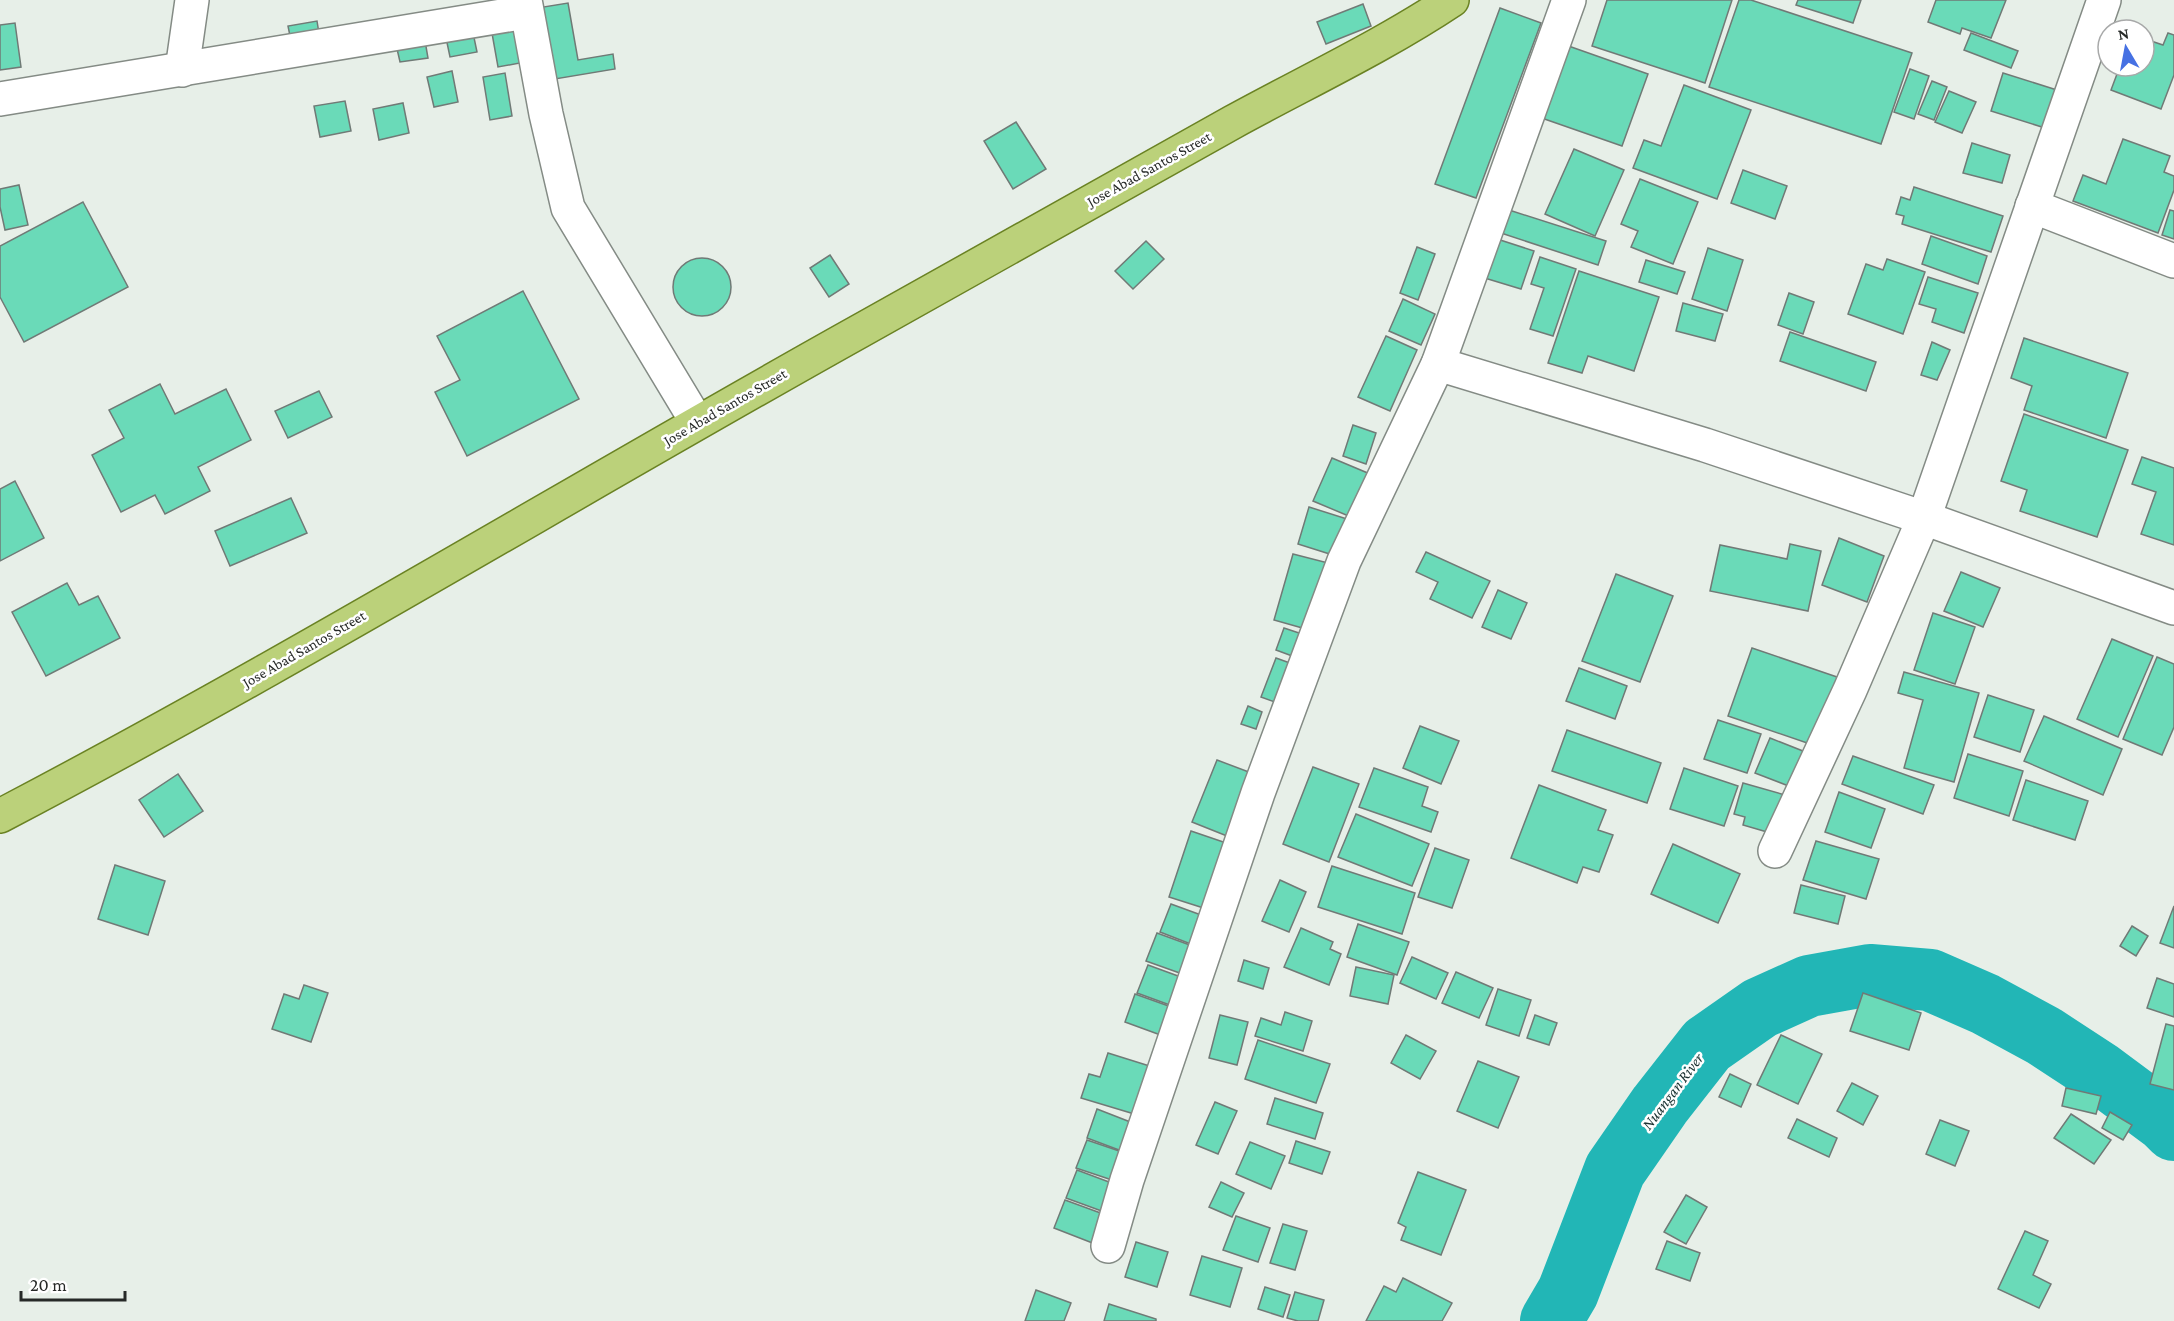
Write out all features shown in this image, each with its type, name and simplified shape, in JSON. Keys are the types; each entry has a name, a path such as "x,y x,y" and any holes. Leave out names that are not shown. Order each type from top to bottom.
{"main road":[{"name":"Jose Abad Santos Street","path":"0,816 125,750 436,574 697,422 1234,121 1372,47 1452,0"}],"street":[{"path":"182,70 192,0"},
{"path":"1108,1246 1127,1180 1258,793 1344,561 1438,364 1569,0"},
{"path":"1775,850 1851,690 1924,518 2104,0"},
{"path":"0,99 182,70 526,6 546,114 568,208 697,422"},
{"path":"2032,206 2174,261"},
{"path":"1438,364 1705,445 1924,518 2174,608"}],"building":[{"path":"1607,0 1732,0 1705,83 1592,46"},
{"path":"1739,0 1751,0 1912,53 1881,144 1709,87"},
{"path":"1798,0 1861,0 1853,23 1796,5"},
{"path":"1936,0 2006,0 1991,38 1962,28 1960,34 1928,22"},
{"path":"568,3 578,60 613,54 615,69 549,80 537,8"},
{"path":"1363,4 1371,26 1326,44 1317,22"},
{"path":"1500,8 1541,23 1476,198 1435,184"},
{"path":"512,18 520,63 498,67 490,22"},
{"path":"317,21 321,46 293,51 288,26"},
{"path":"15,23 21,67 0,70 0,25"},
{"path":"472,28 477,52 450,57 445,33"},
{"path":"1971,33 2018,51 2011,68 1964,50"},
{"path":"2168,33 2174,35 2174,75 2161,109 2111,90 2116,78 2156,78 2156,43 2163,45"},
{"path":"424,35 428,58 400,62 395,40"},
{"path":"1560,43 1648,74 1622,146 1533,115"},
{"path":"1910,69 1929,76 1914,119 1894,112"},
{"path":"452,71 458,102 434,107 427,77"},
{"path":"505,73 512,116 490,120 483,77"},
{"path":"2003,73 2057,90 2045,128 1991,111"},
{"path":"1932,81 1947,87 1934,120 1918,114"},
{"path":"1684,85 1751,110 1717,199 1633,168 1644,140 1661,146"},
{"path":"1949,91 1976,102 1962,133 1935,122"},
{"path":"345,101 351,131 320,137 314,106"},
{"path":"403,103 409,133 379,140 373,109"},
{"path":"1016,122 1046,169 1013,189 984,141"},
{"path":"2123,139 2170,156 2164,172 2174,176 2174,190 2158,233 2073,201 2083,175 2106,184"},
{"path":"1972,143 2010,155 2002,183 1963,173"},
{"path":"1574,149 1624,170 1595,236 1545,214"},
{"path":"1743,170 1787,186 1775,219 1731,203"},
{"path":"1640,179 1698,202 1673,264 1631,247 1638,231 1621,224"},
{"path":"19,185 28,225 5,230 0,207 0,189"},
{"path":"1914,187 2003,216 1991,252 1902,224 1904,216 1896,214 1901,197 1910,200"},
{"path":"83,202 128,287 24,342 0,297 0,246"},
{"path":"1509,210 1606,241 1598,265 1501,233"},
{"path":"2170,210 2174,211 2174,239 2162,235"},
{"path":"1931,236 1987,256 1978,284 1922,264"},
{"path":"1491,237 1534,251 1521,289 1478,276"},
{"path":"1146,241 1164,259 1133,289 1115,271"},
{"path":"1417,247 1435,254 1418,300 1400,293"},
{"path":"1708,248 1743,260 1727,311 1692,299"},
{"path":"830,255 849,284 829,297 810,268"},
{"path":"1540,257 1576,269 1553,336 1530,329 1544,288 1531,284"},
{"path":"702,258 713,260 726,271 731,287 729,298 718,311 702,316 691,314 678,303 673,287 675,276 686,263"},
{"path":"1887,259 1925,272 1903,334 1848,314 1866,264 1883,270"},
{"path":"1646,260 1685,272 1677,294 1639,282"},
{"path":"1579,271 1659,297 1634,371 1588,356 1582,373 1548,363"},
{"path":"1928,277 1978,293 1964,333 1932,322 1936,309 1919,304"},
{"path":"523,291 579,399 467,456 435,392 460,380 437,336"},
{"path":"1789,293 1814,302 1803,334 1778,325"},
{"path":"1403,299 1435,314 1421,345 1389,331"},
{"path":"1683,303 1723,314 1715,341 1676,331"},
{"path":"1790,332 1876,362 1866,391 1780,361"},
{"path":"1386,336 1417,350 1390,411 1358,397"},
{"path":"2024,338 2128,373 2106,438 2024,410 2032,386 2011,378"},
{"path":"1932,342 1950,350 1937,380 1921,375"},
{"path":"160,384 175,414 226,389 251,440 198,467 210,491 165,514 155,495 121,512 92,455 124,438 109,410"},
{"path":"319,391 332,417 288,438 275,411"},
{"path":"2024,414 2128,450 2097,537 2020,511 2027,490 2001,481"},
{"path":"1353,425 1376,433 1366,464 1343,456"},
{"path":"2142,457 2174,468 2174,545 2141,534 2156,492 2132,484"},
{"path":"1332,458 1370,474 1351,517 1313,501"},
{"path":"15,481 44,538 0,561 0,489"},
{"path":"291,498 307,533 230,566 215,531"},
{"path":"1309,507 1347,519 1336,556 1298,544"},
{"path":"1839,538 1884,556 1867,602 1822,585"},
{"path":"1790,544 1821,551 1808,611 1710,591 1720,545 1787,559"},
{"path":"1426,552 1490,581 1472,618 1430,599 1438,582 1416,572"},
{"path":"1293,554 1332,564 1313,631 1274,620"},
{"path":"1961,572 2000,588 1983,627 1944,611"},
{"path":"1616,574 1673,596 1640,682 1582,661"},
{"path":"67,583 79,605 98,596 120,638 46,676 12,612"},
{"path":"1498,590 1527,603 1511,639 1482,627"},
{"path":"1933,613 1975,627 1955,684 1914,670"},
{"path":"1284,628 1311,637 1303,660 1276,650"},
{"path":"2112,639 2153,656 2118,737 2077,719"},
{"path":"1752,648 1840,678 1816,746 1728,716"},
{"path":"2157,657 2174,664 2174,727 2162,755 2123,739"},
{"path":"1276,658 1301,667 1286,706 1261,697"},
{"path":"1579,668 1627,686 1615,719 1566,701"},
{"path":"1904,672 1979,693 1954,782 1904,768 1923,700 1898,693"},
{"path":"1988,695 2034,710 2020,752 1974,737"},
{"path":"1248,706 1262,712 1256,729 1241,724"},
{"path":"2044,716 2122,749 2103,795 2024,761"},
{"path":"1718,720 1761,734 1747,773 1704,759"},
{"path":"1420,726 1459,741 1441,784 1403,768"},
{"path":"1567,730 1661,763 1647,803 1552,771"},
{"path":"1770,738 1813,755 1799,790 1755,773"},
{"path":"1968,754 2023,771 2009,816 1954,798"},
{"path":"1853,756 1934,785 1923,814 1842,784"},
{"path":"1217,760 1262,777 1237,840 1192,822"},
{"path":"1313,767 1359,784 1329,862 1283,844"},
{"path":"1374,768 1428,787 1422,806 1438,812 1431,832 1359,807"},
{"path":"1684,768 1738,786 1724,826 1670,809"},
{"path":"178,774 203,811 164,837 139,800"},
{"path":"2026,780 2088,801 2075,840 2013,820"},
{"path":"1743,783 1785,795 1774,834 1743,825 1745,817 1734,814"},
{"path":"1539,785 1606,810 1598,830 1613,835 1599,872 1583,867 1577,883 1511,858"},
{"path":"1839,792 1885,809 1871,848 1825,832"},
{"path":"1356,814 1429,844 1412,886 1338,857"},
{"path":"1191,831 1235,846 1213,911 1169,897"},
{"path":"1816,841 1879,859 1866,899 1803,880"},
{"path":"1673,844 1740,874 1718,923 1651,894"},
{"path":"1435,848 1469,860 1452,908 1418,897"},
{"path":"115,865 165,881 148,935 98,919"},
{"path":"1332,866 1415,893 1402,934 1318,907"},
{"path":"1280,880 1306,892 1289,932 1262,921"},
{"path":"1801,885 1845,896 1838,924 1794,913"},
{"path":"1171,904 1212,919 1201,948 1160,932"},
{"path":"2174,906 2174,948 2160,943"},
{"path":"1358,924 1409,942 1397,975 1347,957"},
{"path":"2132,926 2148,936 2136,956 2120,946"},
{"path":"1301,928 1333,942 1330,949 1341,954 1329,985 1284,967"},
{"path":"1157,933 1198,948 1188,976 1146,961"},
{"path":"1412,957 1448,973 1436,999 1400,983"},
{"path":"1244,960 1269,968 1263,989 1238,981"},
{"path":"1148,965 1189,980 1178,1008 1137,993"},
{"path":"1356,967 1394,975 1388,1004 1350,996"},
{"path":"1456,972 1493,988 1479,1018 1442,1003"},
{"path":"2157,978 2174,984 2174,1017 2147,1008"},
{"path":"304,985 328,993 311,1042 272,1029 284,994 299,999"},
{"path":"1498,989 1531,1000 1519,1036 1486,1025"},
{"path":"1863,993 1921,1013 1909,1050 1850,1031"},
{"path":"1135,994 1177,1009 1166,1037 1125,1022"},
{"path":"1285,1012 1312,1021 1303,1051 1255,1036 1261,1018 1281,1025"},
{"path":"1220,1015 1248,1022 1237,1065 1209,1058"},
{"path":"1535,1015 1557,1023 1549,1045 1527,1038"},
{"path":"2166,1024 2174,1026 2174,1090 2150,1084"},
{"path":"1406,1035 1436,1051 1420,1079 1391,1063"},
{"path":"1781,1035 1822,1054 1798,1104 1757,1085"},
{"path":"1258,1040 1330,1064 1316,1103 1245,1079"},
{"path":"1108,1053 1156,1068 1141,1116 1081,1098 1089,1074 1100,1077"},
{"path":"1478,1061 1519,1077 1498,1128 1457,1111"},
{"path":"1730,1074 1751,1084 1741,1107 1719,1097"},
{"path":"1852,1083 1878,1096 1863,1125 1837,1111"},
{"path":"2066,1088 2101,1096 2096,1114 2062,1106"},
{"path":"1275,1098 1323,1113 1315,1139 1267,1124"},
{"path":"1215,1102 1237,1111 1218,1154 1196,1145"},
{"path":"1097,1109 1138,1125 1127,1153 1087,1138"},
{"path":"2110,1112 2132,1125 2123,1140 2102,1128"},
{"path":"2071,1114 2111,1140 2094,1164 2054,1138"},
{"path":"1797,1119 1837,1138 1829,1157 1788,1138"},
{"path":"1940,1120 1969,1131 1955,1166 1926,1154"},
{"path":"1087,1140 1128,1154 1118,1182 1076,1168"},
{"path":"1296,1141 1330,1152 1322,1174 1289,1163"},
{"path":"1250,1142 1285,1156 1271,1189 1236,1174"},
{"path":"1077,1170 1117,1185 1107,1213 1066,1198"},
{"path":"1418,1172 1466,1190 1441,1255 1401,1240 1406,1227 1398,1223"},
{"path":"1221,1182 1244,1193 1232,1217 1209,1207"},
{"path":"1686,1195 1707,1207 1686,1244 1664,1232"},
{"path":"1065,1200 1106,1215 1095,1244 1054,1228"},
{"path":"1236,1216 1270,1228 1258,1262 1223,1250"},
{"path":"1283,1224 1307,1231 1295,1270 1270,1263"},
{"path":"2025,1231 2048,1241 2033,1275 2051,1284 2039,1308 1998,1289"},
{"path":"1667,1241 1700,1253 1690,1281 1656,1269"},
{"path":"1136,1242 1168,1252 1157,1287 1125,1277"},
{"path":"1202,1256 1242,1268 1230,1307 1190,1295"},
{"path":"1403,1278 1452,1303 1442,1321 1366,1321 1384,1286 1396,1292"},
{"path":"1265,1287 1290,1295 1283,1317 1258,1309"},
{"path":"1036,1290 1071,1303 1064,1321 1025,1321"},
{"path":"1295,1292 1324,1300 1318,1321 1298,1321 1287,1318"},
{"path":"1109,1304 1156,1319 1156,1321 1104,1321"}],"waterway":[{"name":"Nuangan River","path":"1551,1321 1568,1292 1615,1170 1660,1105 1707,1045 1760,1008 1809,986 1870,975 1930,980 1985,1004 2044,1036 2099,1072 2174,1130"}]}
